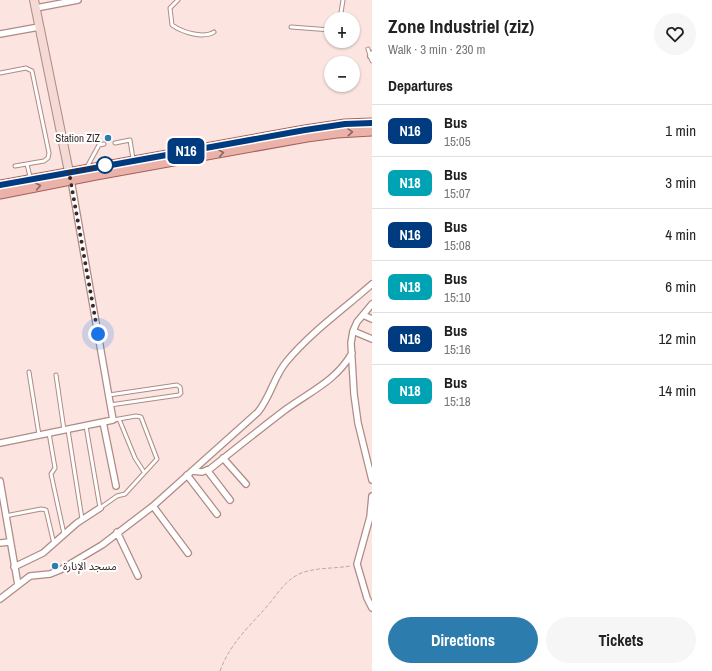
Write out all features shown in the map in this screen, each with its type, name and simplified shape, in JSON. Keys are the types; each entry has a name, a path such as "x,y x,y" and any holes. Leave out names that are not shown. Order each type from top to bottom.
{"main road":[{"path":"0,194 70,176 86,169 312,128 345,124 372,123"},
{"path":"0,184 30,179 70,176 308,137 372,131"}],"street":[{"path":"0,443 116,419 110,405 70,176 35,4 78,0"},
{"path":"0,34 39,27"},
{"path":"0,599 30,576 50,574 70,565 102,545 117,532 153,506 258,412 266,402 279,371 292,355 307,340 372,284"},
{"path":"372,304 352,331 352,353 357,415 372,480"},
{"path":"363,315 372,319"},
{"path":"352,331 372,339"},
{"path":"192,471 202,472 207,470 224,458 287,409 335,376 345,366 352,353"},
{"path":"103,422 116,486"},
{"path":"224,458 246,484"},
{"path":"207,470 230,500"},
{"path":"187,475 217,514"},
{"path":"0,481 9,542 18,585"},
{"path":"372,496 370,517 357,564 367,598 372,608"},
{"path":"153,506 188,553"},
{"path":"14,567 43,553 82,520 100,508"},
{"path":"117,532 138,576"},
{"path":"0,543 9,542"}],"lane":[{"path":"178,0 170,8 172,24 201,35 210,35 214,32"},
{"path":"341,12 343,0"},
{"path":"291,27 324,29"},
{"path":"368,49 372,57"},
{"path":"0,73 26,68 32,72 49,156 44,161 15,166"},
{"path":"114,143 130,140 134,160"},
{"path":"86,169 99,145 104,144"},
{"path":"28,164 30,179"},
{"path":"30,372 39,435"},
{"path":"56,375 82,520"},
{"path":"109,395 178,385 181,393 179,395 110,405"},
{"path":"86,426 100,508 117,496 125,494 144,472 156,461 158,456 142,417 136,416 116,419 135,458 144,472"},
{"path":"49,433 55,468 52,474 64,535"},
{"path":"116,486 117,496"},
{"path":"5,516 41,509 46,510 54,544"}],"path":[{"path":"220,671 225,658 236,640 284,585 302,573 316,569 357,564"}],"bus line":[{"name":"N16","path":"0,185 334,125 372,123"}],"place":[{"name":"Station ZIZ","path":"108,138"},
{"name":"مسجد الإنارة","path":"55,566"}],"route":[{"path":"98,334 69,172 107,165 105,165"}]}
